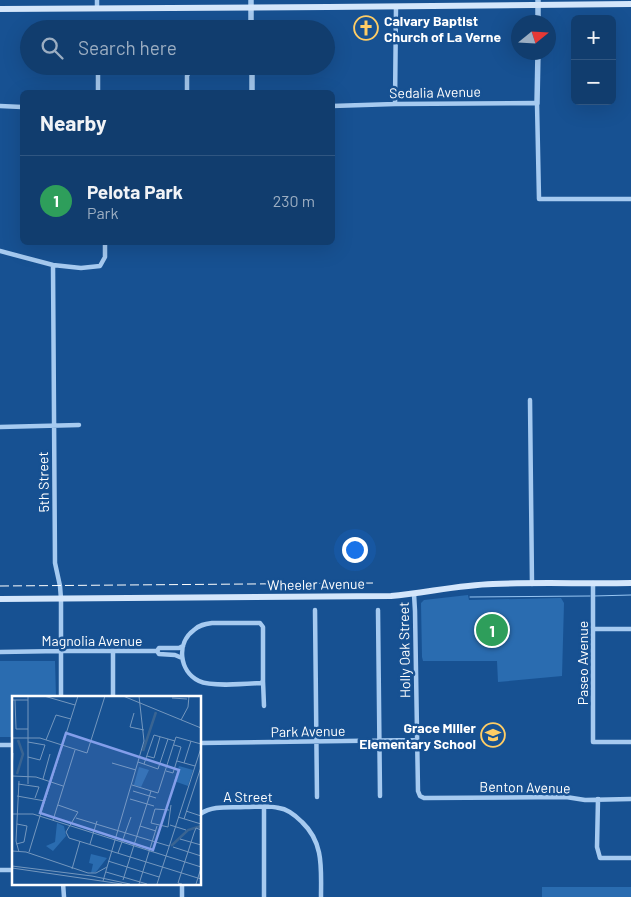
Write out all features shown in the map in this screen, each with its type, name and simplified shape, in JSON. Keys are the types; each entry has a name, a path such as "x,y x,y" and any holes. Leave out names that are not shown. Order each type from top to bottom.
{"main road":[{"path":"0,9 251,4 396,7 476,2 596,2 631,4"},
{"name":"Wheeler Avenue","path":"0,599 391,596 494,584 631,583"}],"street":[{"path":"97,0 97,8"},
{"path":"538,2 538,15"},
{"path":"251,4 251,20"},
{"path":"395,104 396,7"},
{"path":"538,60 539,199 631,199"},
{"path":"98,75 98,90"},
{"path":"187,90 188,75"},
{"path":"252,75 252,90"},
{"name":"Sedalia Avenue","path":"335,106 537,102"},
{"path":"0,106 20,107"},
{"path":"0,252 53,265 81,268 100,266 105,256 105,245"},
{"name":"5th Street","path":"53,265 55,563 61,599 61,696"},
{"path":"530,400 532,584"},
{"path":"0,427 79,425"},
{"name":"Paseo Avenue","path":"593,583 593,742 631,742"},
{"name":"Holly Oak Street","path":"414,594 418,792 420,796"},
{"path":"315,610 317,797"},
{"path":"378,610 380,796"},
{"path":"263,681 260,683 210,684 193,678 184,666 182,658 182,646 185,639 193,630 212,623 260,623 262,626 264,706"},
{"path":"594,629 631,629"},
{"path":"157,651 159,648 179,648 182,646"},
{"path":"113,651 113,696"},
{"name":"Magnolia Avenue","path":"0,652 157,651 159,654 175,655 182,658"},
{"name":"Park Avenue","path":"201,743 417,740"},
{"name":"Benton Avenue","path":"420,796 424,798 566,797 584,800 631,799"},
{"path":"598,799 598,847 600,858 631,858"},
{"path":"264,806 264,897"},
{"name":"A Street","path":"201,814 216,807 264,806 289,811 306,826 314,837 319,850 321,897"},
{"path":"64,884 64,897"},
{"path":"182,884 182,897"}],"shaded area":[{"path":"468,595 469,600 561,598 564,603 562,676 498,682 497,661 423,661 421,603 424,600"},
{"path":"0,661 55,661 56,696 12,696 12,737 0,737"},
{"path":"542,887 631,887 631,897 542,897"}],"waterway":[{"path":"594,596 631,595"},
{"path":"470,597 590,596"}],"railway":[{"path":"0,586 374,583"}],"place":[{"name":"Calvary Baptist Church of La Verne","path":"366,28"},
{"name":"Pelota Park","path":"492,630"},
{"name":"Grace Miller Elementary School","path":"493,735"}]}
